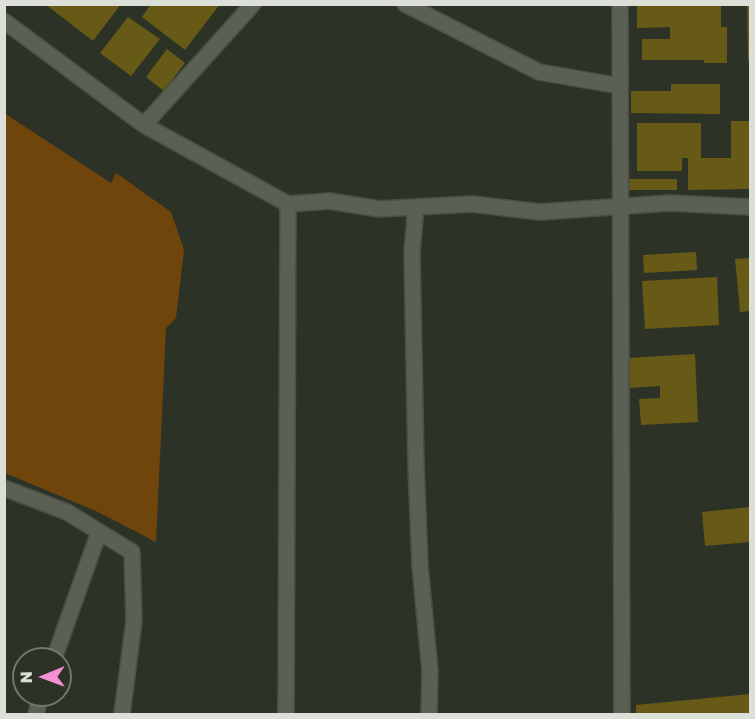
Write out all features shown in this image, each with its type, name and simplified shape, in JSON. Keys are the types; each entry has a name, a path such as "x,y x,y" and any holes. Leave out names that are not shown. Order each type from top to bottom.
{"street":[{"path":"144,125 254,4"},
{"path":"405,4 539,72 620,86"},
{"path":"620,4 622,714"},
{"path":"4,21 144,125 288,204 330,201 379,209 472,204 540,212 670,203 750,207"},
{"path":"286,714 288,204"},
{"path":"417,207 412,252 416,464 420,566 430,671 429,714"},
{"path":"4,488 67,512 132,552 134,621 122,714"},
{"path":"58,647 99,532"}],"shaded area":[{"path":"4,113 111,183 116,173 171,212 184,250 176,318 166,328 156,542 96,511 5,473"}],"building":[{"path":"45,4 121,4 93,41"},
{"path":"151,4 220,4 185,50 142,17"},
{"path":"637,4 721,4 721,27 727,27 727,63 704,63 704,60 642,60 642,39 670,39 670,27 637,28"},
{"path":"747,4 750,4 750,61 748,61"},
{"path":"128,17 160,39 131,76 100,53"},
{"path":"167,49 185,63 164,91 146,77"},
{"path":"671,84 720,84 720,114 631,113 631,91 671,91"},
{"path":"731,121 750,121 750,189 688,190 688,158 682,158 682,171 637,171 637,123 701,123 701,158 731,158"},
{"path":"627,179 677,179 677,190 627,190"},
{"path":"696,252 697,270 644,273 643,255"},
{"path":"750,258 750,311 740,312 735,259"},
{"path":"717,277 719,325 645,329 642,281"},
{"path":"695,354 698,422 641,425 639,399 660,398 660,386 630,388 629,358"},
{"path":"750,507 750,542 705,546 702,512"},
{"path":"750,694 750,714 636,714 636,705"}]}
